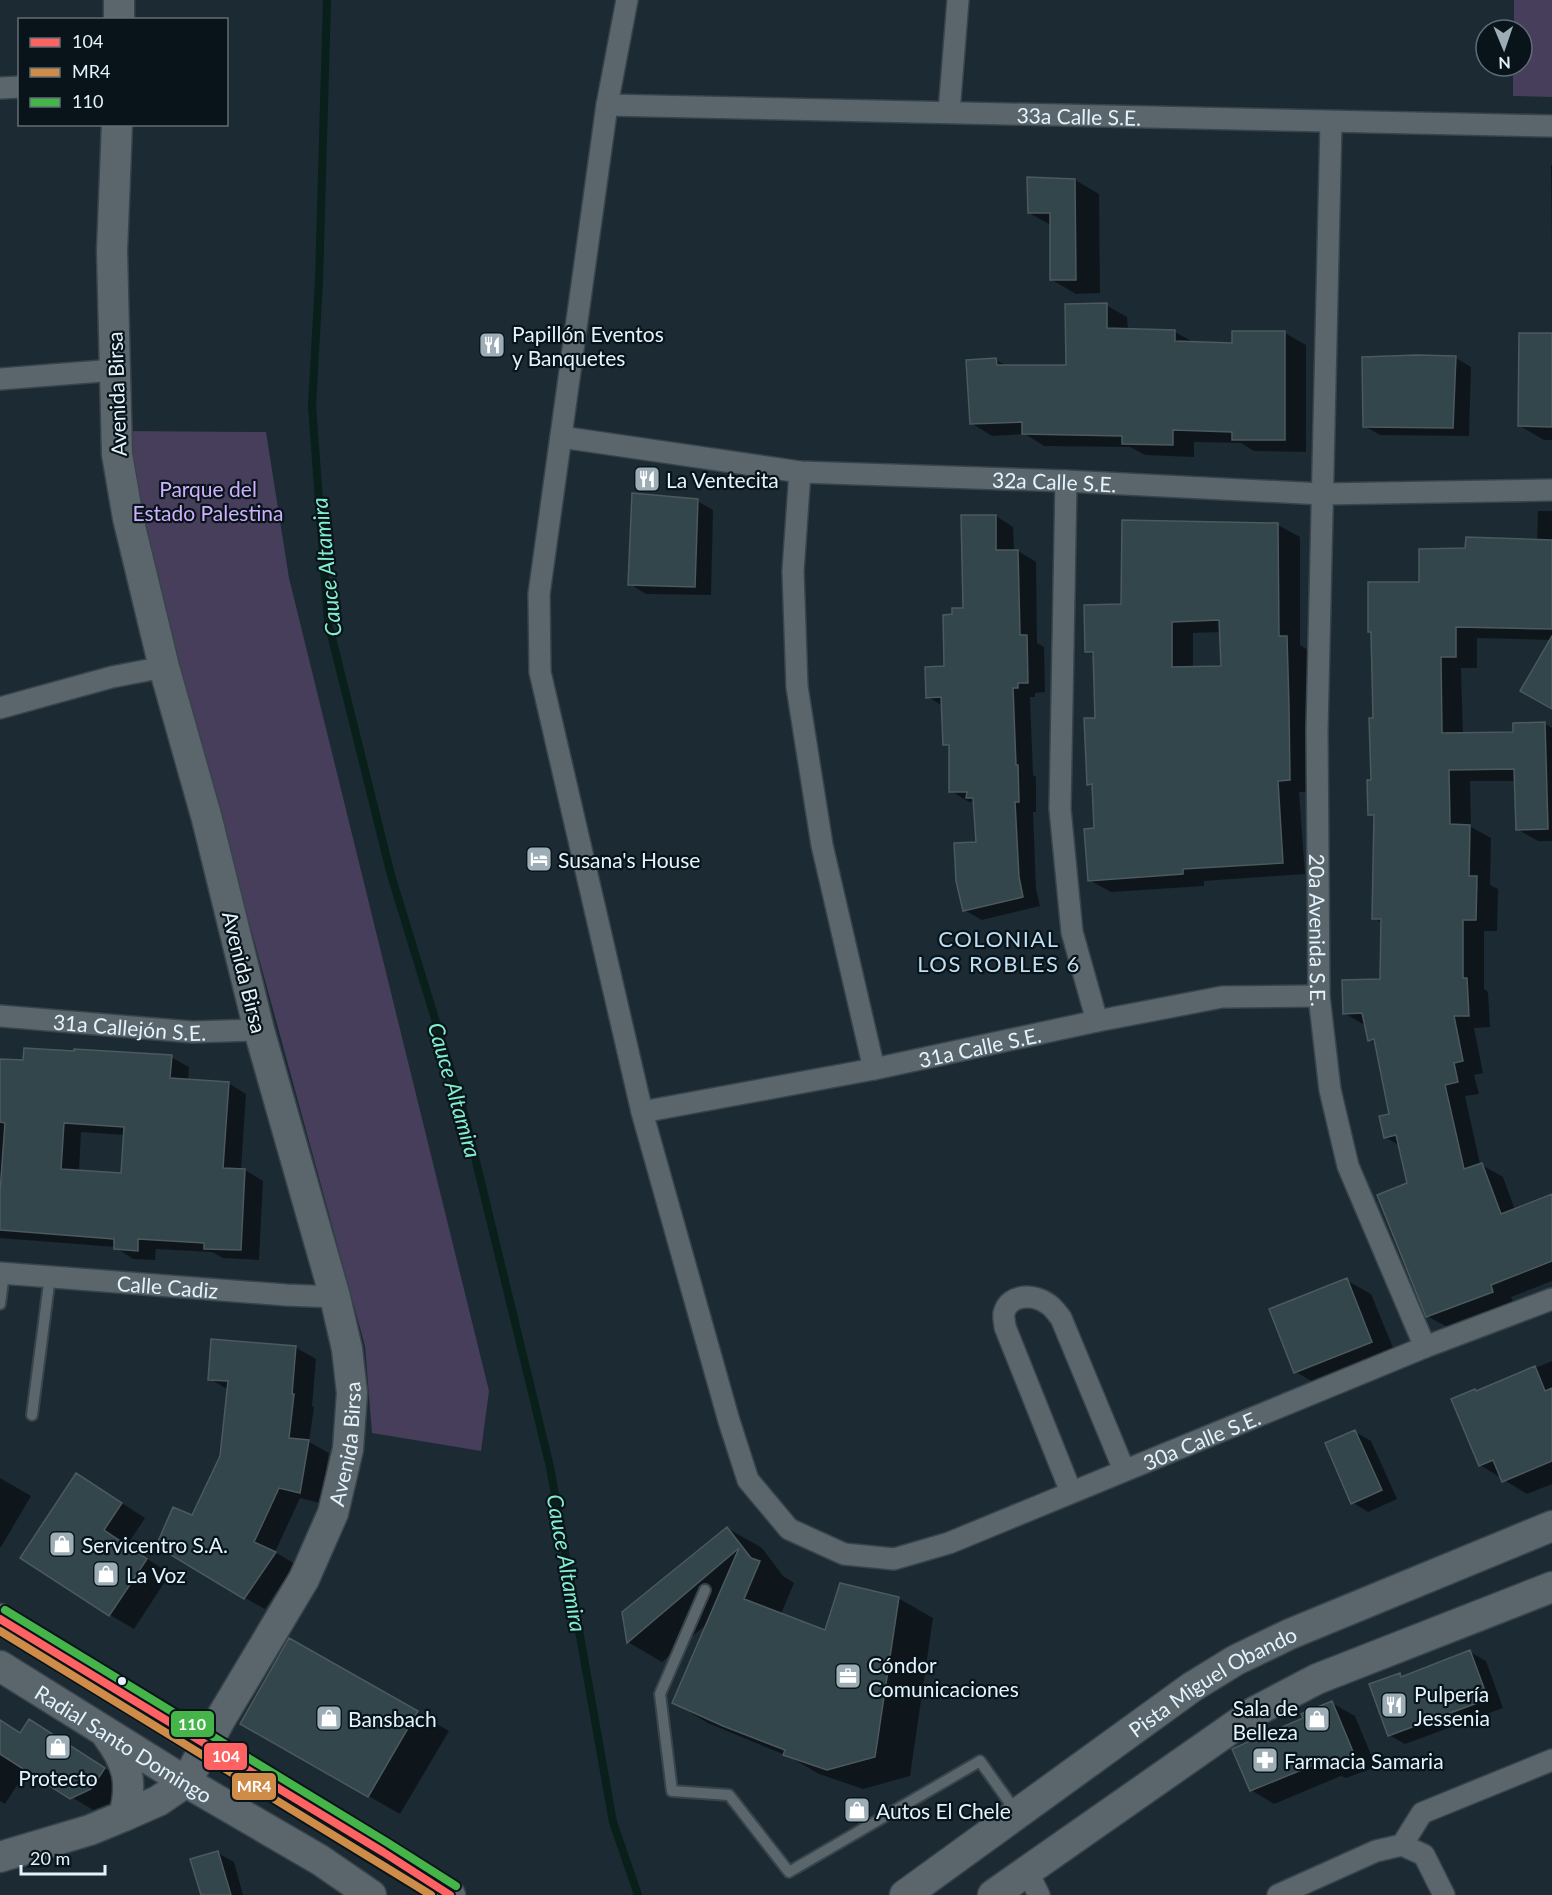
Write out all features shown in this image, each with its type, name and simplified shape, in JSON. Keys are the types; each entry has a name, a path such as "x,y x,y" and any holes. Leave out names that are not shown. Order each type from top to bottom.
{"main road":[{"path":"119,0 119,18"},
{"name":"Avenida Birsa","path":"117,126 112,251 117,454 128,518 164,667 207,819 259,1030 335,1297 347,1349 352,1393 348,1449 333,1513 304,1579 221,1718 186,1782"},
{"name":"Pista Miguel Obando","path":"905,1895 1192,1687 1236,1660 1290,1634 1552,1526"},
{"path":"993,1895 1033,1883 1256,1711 1317,1679 1552,1587"},
{"name":"Radial Santo Domingo","path":"0,1619 450,1895"},
{"name":"Radial Santo Domingo","path":"0,1666 186,1782 320,1860 371,1895"},
{"path":"103,1730 120,1752 128,1774 129,1796 124,1816"},
{"path":"0,1857 90,1830 158,1802 186,1782"}],"street":[{"name":"30a Calle S.E.","path":"627,0 607,105 539,594 540,672 642,1112 729,1421 748,1480 789,1529 844,1554 894,1559 949,1543 1425,1347 1552,1299"},
{"path":"949,112 958,0"},
{"path":"0,88 18,87"},
{"name":"33a Calle S.E.","path":"607,105 1552,126"},
{"name":"20a Avenida S.E.","path":"1331,122 1317,730 1319,996 1329,1090 1348,1166 1425,1347"},
{"path":"0,379 115,370"},
{"name":"32a Calle S.E.","path":"561,437 800,472 1065,481 1322,494 1552,490"},
{"path":"800,472 793,571 797,687 822,844 874,1069"},
{"path":"1065,481 1060,809 1072,932 1097,1021"},
{"path":"0,708 112,678 164,667"},
{"name":"31a Calle S.E.","path":"642,1112 874,1069 1097,1021 1222,998 1319,996"},
{"name":"31a Callejón S.E.","path":"0,1016 192,1032 259,1030"},
{"name":"Calle Cadiz","path":"2,1273 335,1297"},
{"path":"1071,1492 1005,1327 1004,1313 1018,1298 1032,1296 1047,1303 1061,1318 1124,1470"},
{"path":"1402,1845 1422,1813 1552,1760"},
{"path":"1278,1895 1376,1851 1402,1845 1424,1855 1444,1895"}],"lane":[{"path":"0,1304 2,1273"},
{"path":"32,1415 50,1276"},
{"path":"705,1590 660,1694 672,1791 729,1795 789,1872 980,1761 1017,1813"}],"green space":[{"path":"1514,0 1552,0 1552,97 1513,96 1513,78 1534,78 1534,18 1514,18"},
{"name":"Parque del Estado Palestina","path":"120,431 266,432 289,578 489,1391 481,1451 372,1433 365,1346 198,735"}],"building":[{"path":"1027,177 1075,179 1076,280 1050,280 1050,213 1028,213"},
{"path":"1107,303 1107,328 1175,330 1175,341 1232,343 1232,331 1285,331 1285,440 1232,440 1232,432 1173,430 1173,445 1122,444 1122,436 1022,434 1022,422 970,424 966,360 996,358 997,365 1066,365 1065,304"},
{"path":"1519,333 1552,333 1552,427 1518,426"},
{"path":"1456,356 1453,428 1363,427 1362,357"},
{"name":"La Ventecita","path":"632,493 698,499 695,587 628,585"},
{"path":"961,515 996,515 996,550 1018,550 1020,635 1027,635 1028,683 1018,683 1018,688 1013,688 1019,802 1015,802 1019,877 1023,897 963,911 956,881 954,843 976,842 973,798 966,798 967,792 949,792 949,745 943,745 941,697 926,698 925,667 944,666 943,615 952,614 952,608 963,608"},
{"path":"1122,520 1278,523 1279,636 1287,636 1289,707 1290,780 1278,781 1283,863 1183,869 1183,874 1088,881 1084,829 1094,828 1092,784 1087,785 1084,718 1095,718 1093,652 1085,652 1084,605 1121,604","holes":["1219,620 1221,666 1172,667 1172,622"]},
{"path":"1466,537 1552,540 1552,629 1456,627 1456,657 1441,657 1442,733 1513,732 1513,723 1545,722 1548,829 1516,830 1514,769 1449,770 1450,824 1470,825 1469,876 1477,876 1476,920 1463,920 1463,978 1467,978 1469,1016 1454,1016 1463,1061 1454,1063 1458,1082 1445,1085 1464,1169 1482,1163 1501,1214 1552,1194 1552,1261 1491,1285 1493,1292 1426,1317 1377,1195 1407,1183 1396,1135 1384,1138 1379,1116 1389,1114 1374,1039 1368,1041 1362,1013 1343,1014 1342,980 1380,979 1381,919 1372,919 1374,815 1368,815 1367,780 1371,780 1369,718 1373,718 1371,632 1368,632 1368,582 1419,582 1419,549 1465,548"},
{"path":"1552,636 1552,709 1520,691"},
{"path":"24,1048 172,1055 170,1078 229,1082 223,1168 245,1169 241,1250 204,1249 204,1243 138,1239 138,1251 114,1249 114,1239 0,1230 5,1123 0,1122 0,1059 23,1060","holes":["64,1123 124,1127 121,1173 61,1169"]},
{"path":"1347,1278 1372,1342 1294,1373 1269,1309"},
{"path":"211,1339 296,1346 289,1438 309,1440 300,1493 279,1488 254,1542 276,1552 244,1599 156,1546 173,1507 192,1515 220,1456 228,1381 208,1380"},
{"path":"1535,1366 1545,1391 1552,1388 1552,1461 1502,1482 1493,1460 1479,1466 1451,1399"},
{"path":"1355,1430 1382,1490 1351,1504 1325,1443"},
{"name":"Servicentro S.A.","path":"76,1473 122,1503 104,1530 147,1559 109,1616 20,1558"},
{"path":"727,1527 751,1558 760,1561 744,1599 825,1630 840,1583 899,1597 875,1757 827,1770 783,1755 785,1750 672,1703 739,1548 627,1643 622,1612"},
{"name":"Bansbach","path":"289,1638 418,1711 368,1797 240,1724"},
{"path":"1470,1650 1488,1699 1388,1736 1369,1684 1400,1673 1401,1677"},
{"path":"1332,1701 1354,1754 1322,1766 1321,1762 1250,1791 1232,1749 1303,1718 1301,1714"},
{"path":"29,1719 105,1768 91,1789 70,1799 0,1754 0,1720 20,1733"},
{"path":"218,1851 231,1895 201,1895 190,1859"}],"waterway":[{"name":"Cauce Altamira","path":"327,0 319,281 312,406 328,622 391,875 466,1120 550,1467 613,1822 638,1895"}],"transit line":[{"name":"110","path":"5,1610 456,1886"},
{"name":"104","path":"0,1619 450,1895"},
{"name":"MR4","path":"0,1631 431,1895"}],"place":[{"name":"Papillón Eventos y Banquetes","path":"492,345"},
{"name":"La Ventecita","path":"647,479"},
{"name":"Susana's House","path":"539,859"},
{"name":"Servicentro S.A.","path":"62,1544"},
{"name":"La Voz","path":"106,1574"},
{"name":"Cóndor Comunicaciones","path":"848,1676"},
{"name":"Pulpería Jessenia","path":"1394,1705"},
{"name":"Bansbach","path":"329,1718"},
{"name":"Sala de Belleza","path":"1317,1719"},
{"name":"Protecto","path":"58,1747"},
{"name":"Farmacia Samaria","path":"1265,1760"},
{"name":"Autos El Chele","path":"857,1810"}],"district":[{"name":"COLONIAL LOS ROBLES 6","path":"999,950"}]}
